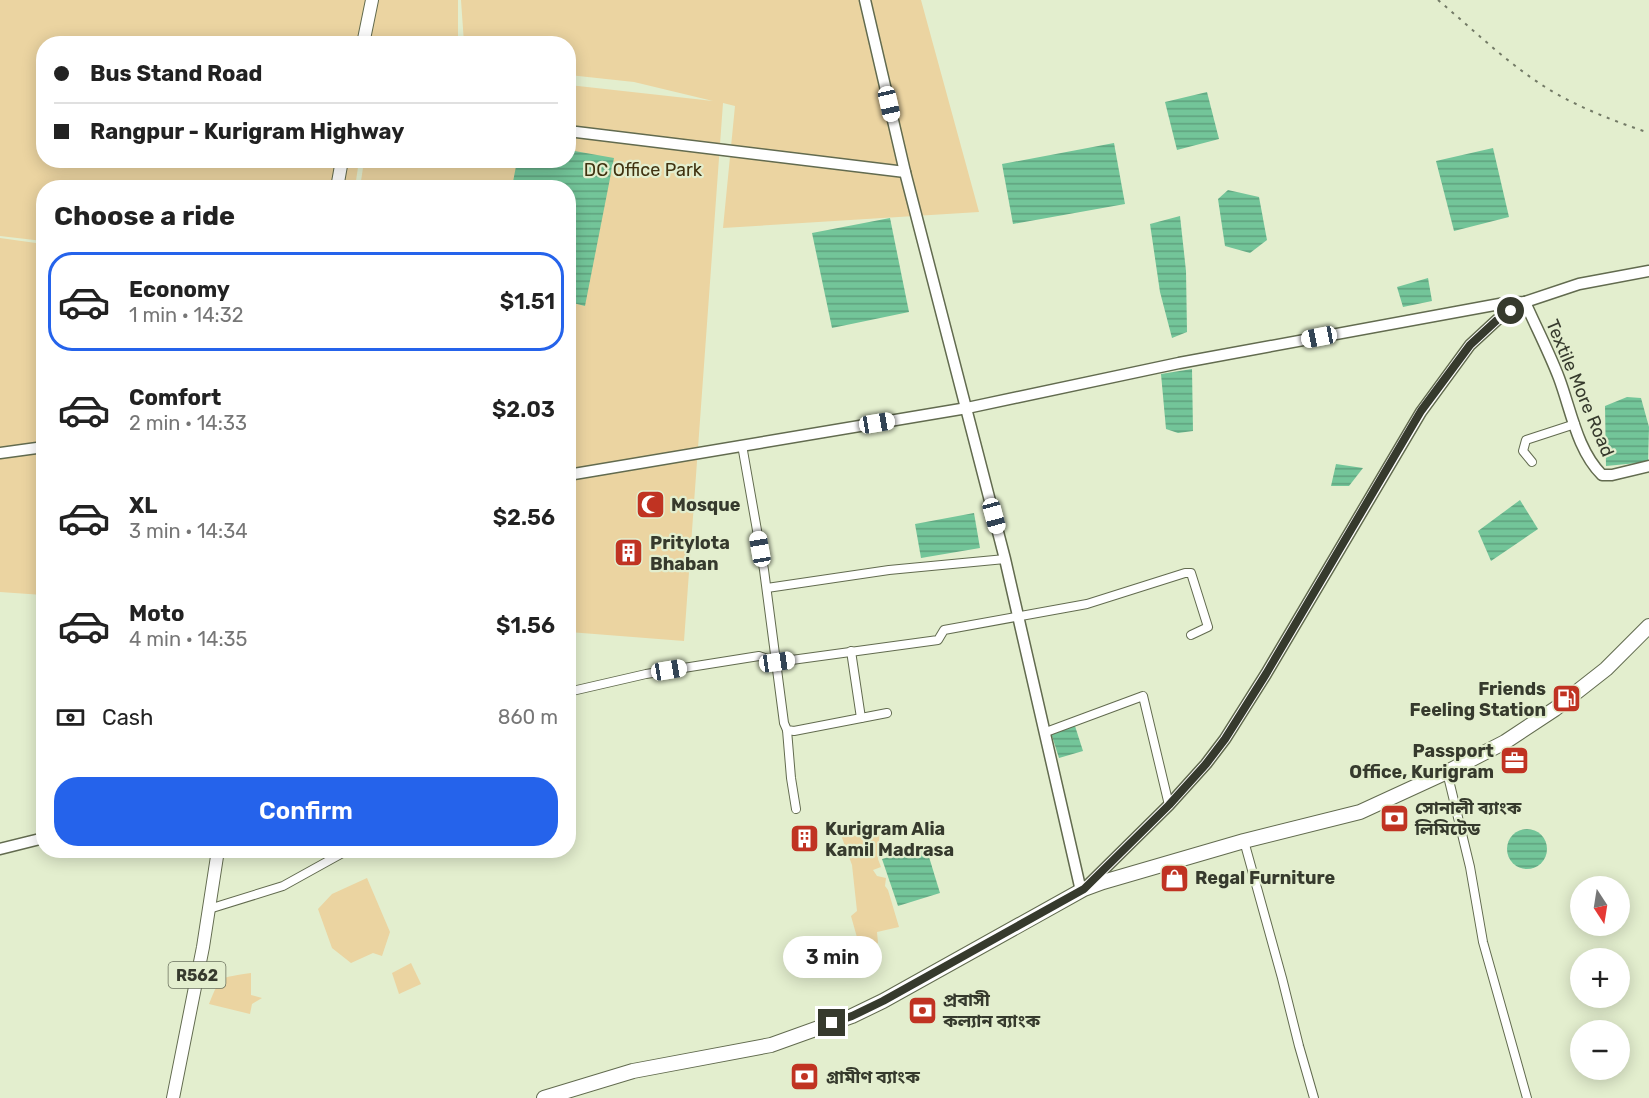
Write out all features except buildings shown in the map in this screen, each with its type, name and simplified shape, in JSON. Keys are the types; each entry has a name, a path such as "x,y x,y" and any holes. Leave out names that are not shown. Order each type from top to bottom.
{"highway":[{"path":"544,1098 633,1071 771,1045 852,1016 1082,890 1244,841 1360,812 1447,772 1505,742 1555,709 1606,669 1649,626"}],"main road":[{"path":"365,36 372,0"},
{"name":"R562","path":"173,1098 217,858"}],"street":[{"path":"865,0 905,172 1005,559 1082,890"},
{"path":"576,132 905,172"},
{"path":"1082,890 1169,805 1206,764 1231,729 1421,411 1470,345 1497,320 1525,302 1580,284 1649,271"},
{"path":"576,475 967,408 1179,363 1505,303 1525,302"},
{"name":"Textile More Road","path":"1525,302 1559,378 1593,466 1602,475 1612,475 1649,466"},
{"path":"1532,462 1523,451 1526,440 1575,424"},
{"path":"742,445 766,588 784,723 788,730 791,778 796,808"},
{"path":"0,453 36,448"},
{"path":"766,588 889,570 1005,559"},
{"path":"576,690 646,674 759,656 777,662 938,640 944,630 1087,604 1185,573 1191,573 1208,627 1191,635"},
{"path":"851,651 858,718"},
{"path":"1046,732 1143,696 1169,805"},
{"path":"788,730 794,731 887,713"},
{"path":"1447,772 1470,867 1483,942 1527,1098"},
{"path":"0,849 36,840"},
{"path":"1244,841 1314,1098"},
{"path":"209,909 283,886 334,858"}],"green space":[{"path":"0,0 458,0 458,36 36,36 36,168 358,168 356,180 36,180 36,240 0,236"},
{"name":"DC Office Park","path":"461,0 921,0 979,212 723,228 735,106 723,103 684,641 576,633 576,180 361,180 363,168 576,168 576,86 713,101 634,82 576,76 576,36 464,36"},
{"path":"0,238 36,243 36,595 0,592"},
{"path":"880,823 878,859 881,867 873,870 877,876 886,878 885,886 899,927 877,932 878,943 860,948 851,916 857,911 852,865 841,835 859,836 861,826"},
{"path":"367,878 390,932 382,956 373,953 351,963 332,948 318,909 332,894"},
{"path":"411,963 421,984 399,994 392,973"},
{"path":"251,973 251,995 262,998 252,1004 250,1014 209,1004 222,980"}],"shaded area":[{"path":"1207,92 1219,139 1177,150 1165,102"},
{"path":"1114,143 1125,204 1013,224 1002,164"},
{"path":"1493,148 1509,217 1454,231 1436,161"},
{"path":"576,151 614,158 585,306 576,304 576,180 513,180 516,168 576,168"},
{"path":"1228,190 1259,197 1267,240 1250,253 1225,246 1218,199"},
{"path":"1180,216 1186,271 1187,332 1172,338 1160,292 1150,224"},
{"path":"890,218 909,312 832,328 812,233"},
{"path":"1428,278 1432,301 1403,307 1397,287"},
{"path":"1192,369 1193,431 1178,433 1166,429 1161,374"},
{"path":"1627,397 1641,398 1649,427 1648,462 1606,466 1605,406"},
{"path":"1336,464 1363,468 1349,486 1331,486"},
{"path":"1520,500 1538,529 1491,561 1478,531"},
{"path":"974,513 980,548 921,558 915,524"},
{"path":"1075,726 1083,751 1059,758 1051,733"},
{"path":"1527,829 1535,830 1541,835 1546,841 1546,857 1541,863 1535,868 1527,869 1519,868 1513,863 1508,857 1507,849 1508,841 1513,835 1519,830"},
{"path":"926,847 940,893 898,906 882,859"}],"railway":[{"path":"1438,0 1509,61 1539,83 1589,110 1649,133"}],"place":[{"name":"Mosque","path":"650,505"},
{"name":"Pritylota Bhaban","path":"629,553"},
{"name":"Friends Feeling Station","path":"1567,699"},
{"name":"Passport Office, Kurigram","path":"1515,761"},
{"name":"সোনালী ব্যাংক লিমিটেড","path":"1394,818"},
{"name":"Kurigram Alia Kamil Madrasa","path":"804,839"},
{"name":"Regal Furniture","path":"1174,878"},
{"name":"প্রবাসী কল্যান ব্যাংক","path":"922,1010"},
{"name":"গ্রামীণ ব্যাংক","path":"805,1077"}],"route":[{"path":"832,1023 883,1001 1084,889 1169,805 1225,739 1266,674 1421,411 1470,345 1497,320 1511,311"}]}
